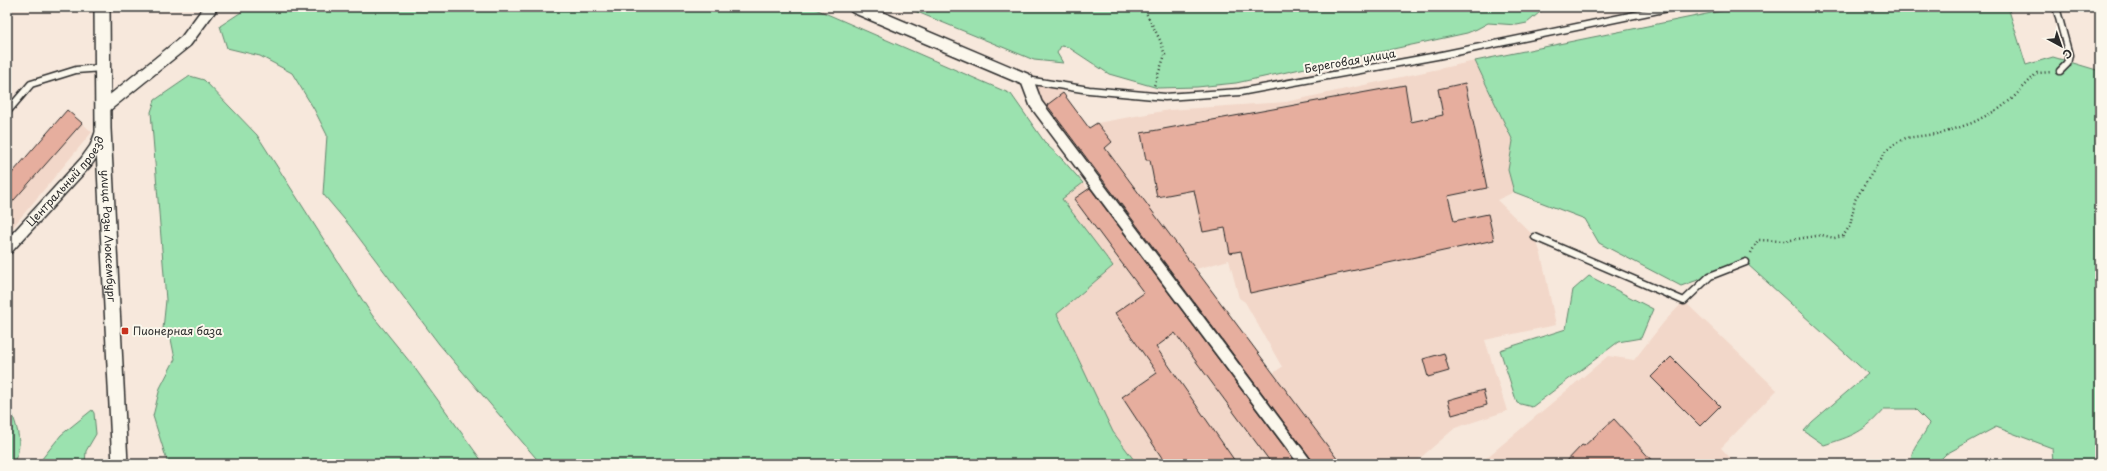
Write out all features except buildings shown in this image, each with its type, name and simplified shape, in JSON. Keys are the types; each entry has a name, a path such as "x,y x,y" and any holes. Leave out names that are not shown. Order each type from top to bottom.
{"street":[{"name":"улица Розы Люксембург","path":"102,7 103,129 120,464"},
{"path":"103,108 186,40 211,7"},
{"path":"855,7 1027,80 1036,104 1306,464"},
{"name":"Центральный проезд","path":"7,248 86,162 96,148 103,129"}],"lane":[{"name":"Береговая улица","path":"1027,80 1088,90 1165,97 1240,92 1437,56 1673,7"},
{"path":"2056,7 2069,55 2067,64 2060,71"},
{"path":"7,112 31,84 76,70 102,68"},
{"path":"1535,237 1684,300 1710,276 1746,262"}],"path":[{"path":"1143,7 1160,40 1165,55 1154,85 1145,95"},
{"path":"1746,262 1758,240 1785,241 1822,235 1834,238 1843,236 1850,226 1856,200 1886,151 1896,143 1906,138 1943,132 1972,124 2004,106 2037,73 2060,71"}],"shaded area":[{"path":"1475,61 1513,141 1508,170 1514,192 1497,200 1535,237 1541,254 1556,325 1485,340 1507,411 1455,428 1419,459 1425,464 1306,464 1036,104 1027,80 1056,84 1089,128 1097,123 1169,110 1286,102","holes":["1229,260 1239,298 1245,302 1282,367 1273,373 1196,269"]},
{"path":"67,110 92,132 7,234 7,179"},
{"path":"1083,183 1293,464 1137,464 1113,432 1057,314 1113,266 1062,199"},
{"path":"1684,301 1777,390 1721,448 1736,464 1479,464 1608,356 1634,360 1664,322"}],"green space":[{"path":"249,7 811,7 1011,94 1046,144 1062,159 1083,183 1062,199 1113,266 1057,314 1113,432 1137,464 541,464 439,344 350,226 323,194 327,135 314,109 292,73 260,56 227,48 220,26"},
{"path":"905,7 1546,7 1527,23 1517,25 1488,23 1467,33 1236,83 1197,87 1158,88 1109,74 1068,47 1061,46 1057,53 1063,63 1034,60"},
{"path":"1555,7 1592,7 1565,10"},
{"path":"1741,7 2008,7 2026,65 2053,57 2100,71 2100,464 2053,464 2052,448 1996,427 1946,454 1936,464 1912,464 1912,453 1929,423 1915,409 1884,409 1864,428 1843,439 1824,445 1804,431 1812,422 1868,374 1746,263 1681,286 1599,243 1585,219 1514,192 1508,170 1513,141 1475,61"},
{"path":"190,76 204,80 257,135 372,315 414,367 484,464 168,464 153,416 160,388 175,359 171,339 163,329 166,300 151,112 155,100"},
{"path":"1589,276 1653,309 1641,338 1618,342 1532,407 1517,403 1500,350 1566,329 1573,290"},
{"path":"7,400 16,424 19,441 19,449 12,464 7,464"},
{"path":"92,410 94,413 96,434 86,451 85,464 35,464 41,460 61,435"}],"place":[{"name":"Пионерная база","path":"125,331"}]}
